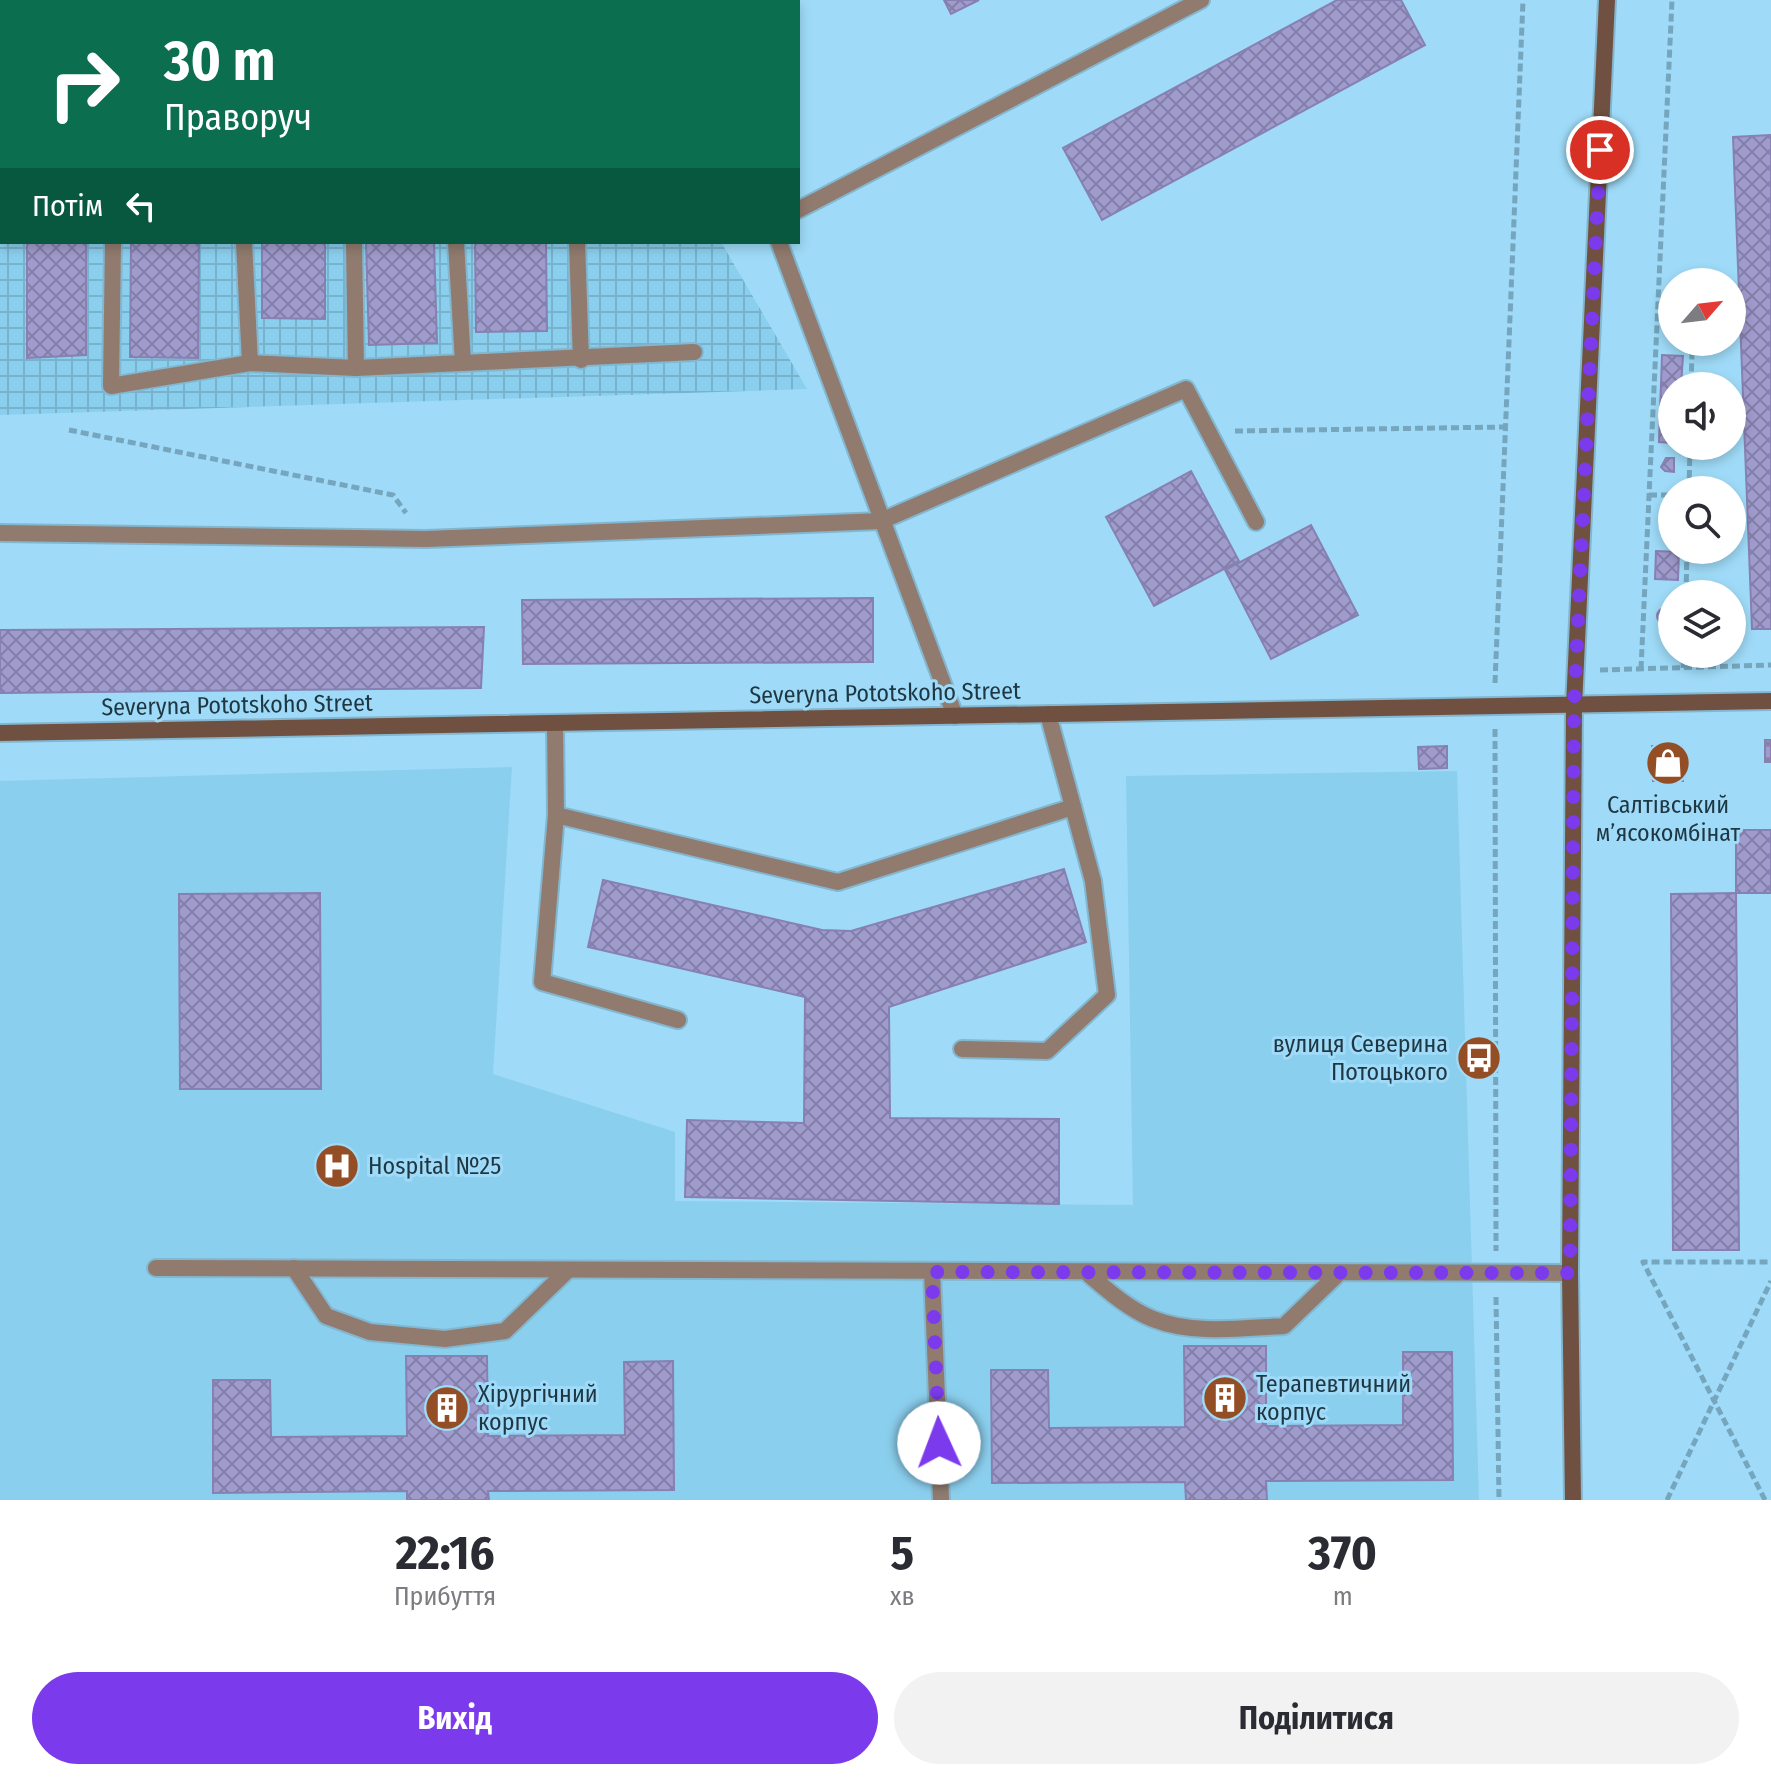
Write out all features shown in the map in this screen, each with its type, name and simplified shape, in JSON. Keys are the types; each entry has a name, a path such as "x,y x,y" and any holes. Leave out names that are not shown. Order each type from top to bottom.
{"street":[{"path":"1573,1500 1570,1273 1574,706 1607,0"},
{"name":"Severyna Pototskoho Street","path":"0,733 1771,701"}],"lane":[{"path":"800,209 1201,0"},
{"path":"113,244 111,386 250,363 356,368 581,360 694,352"},
{"path":"244,244 250,363"},
{"path":"354,244 356,368"},
{"path":"456,244 463,363"},
{"path":"577,244 581,360"},
{"path":"780,244 955,716"},
{"path":"0,533 426,539 881,521 1186,389 1256,522"},
{"path":"962,1049 1047,1051 1107,995 1093,881 1048,714"},
{"path":"555,723 556,815 542,982 678,1020"},
{"path":"556,815 838,882 1073,807"},
{"path":"156,1268 1570,1273"},
{"path":"294,1268 326,1316 370,1332 445,1339 505,1331 568,1270"},
{"path":"932,1272 941,1500"},
{"path":"1086,1272 1121,1301 1153,1320 1195,1329 1284,1326 1338,1274"}],"path":[{"path":"1499,1500 1495,706 1523,0"},
{"path":"1660,268 1672,0"},
{"path":"1641,669 1658,304"},
{"path":"1210,431 1504,427"},
{"path":"69,430 393,495 426,539"},
{"path":"1649,495 1658,495"},
{"path":"1746,666 1771,665"},
{"path":"1575,670 1683,668"},
{"path":"1765,1500 1643,1262 1771,1262"},
{"path":"1667,1500 1771,1281"}],"shaded area":[{"path":"0,244 722,244 807,389 0,415"},
{"name":"Hospital №25","path":"512,767 493,1074 675,1132 675,1201 1133,1205 1126,776 1457,771 1479,1500 0,1500 0,781"}],"building":[{"path":"944,0 979,0 951,14"},
{"path":"1337,0 1401,0 1425,45 1102,220 1063,148"},
{"path":"1771,135 1771,629 1752,629 1745,460 1746,372 1742,372 1741,356 1746,356 1746,268 1738,268 1733,137"},
{"path":"27,244 86,244 86,355 27,358"},
{"path":"131,244 199,244 198,358 130,357"},
{"path":"262,244 325,244 325,319 262,318"},
{"path":"366,244 434,244 437,343 369,345"},
{"path":"475,244 546,244 547,331 476,332"},
{"path":"1662,356 1683,356 1682,372 1661,372"},
{"path":"1665,460 1674,460 1674,472 1661,467"},
{"path":"1191,471 1239,561 1154,606 1106,517"},
{"path":"1311,525 1358,615 1271,659 1225,570"},
{"path":"1658,551 1658,564 1679,564 1678,580 1655,579"},
{"path":"873,598 873,662 523,664 522,600"},
{"path":"484,627 481,688 0,693 0,630"},
{"path":"1765,740 1771,740 1771,762 1765,762"},
{"path":"1447,746 1447,768 1419,769 1418,747"},
{"path":"1652,746 1682,746 1683,781 1653,781"},
{"path":"1736,830 1771,830 1771,893 1736,893"},
{"path":"1064,869 1086,942 889,1007 890,1118 1059,1119 1059,1204 685,1197 687,1120 804,1123 805,997 588,947 603,880 822,930 851,931"},
{"path":"320,893 321,1089 180,1089 179,894"},
{"path":"1736,893 1739,1250 1673,1250 1671,894"},
{"name":"Терапевтичний корпус","path":"1184,1346 1266,1346 1266,1426 1403,1425 1403,1352 1452,1352 1453,1480 1266,1481 1267,1500 1186,1500 1185,1482 992,1483 991,1370 1048,1370 1049,1428 1185,1427"},
{"name":"Хірургічний корпус","path":"406,1356 487,1356 488,1436 625,1435 624,1362 673,1361 674,1490 488,1491 489,1500 407,1500 407,1491 213,1493 213,1380 270,1380 271,1437 407,1436"}],"place":[{"name":"Салтівський мʼясокомбінат","path":"1668,763"},
{"name":"вулиця Северина Потоцького","path":"1479,1058"},
{"name":"Hospital №25","path":"337,1166"},
{"name":"Терапевтичний корпус","path":"1225,1398"},
{"name":"Хірургічний корпус","path":"447,1408"}],"route":[{"path":"939,1443 932,1272 1570,1273 1574,706 1600,150"}]}
